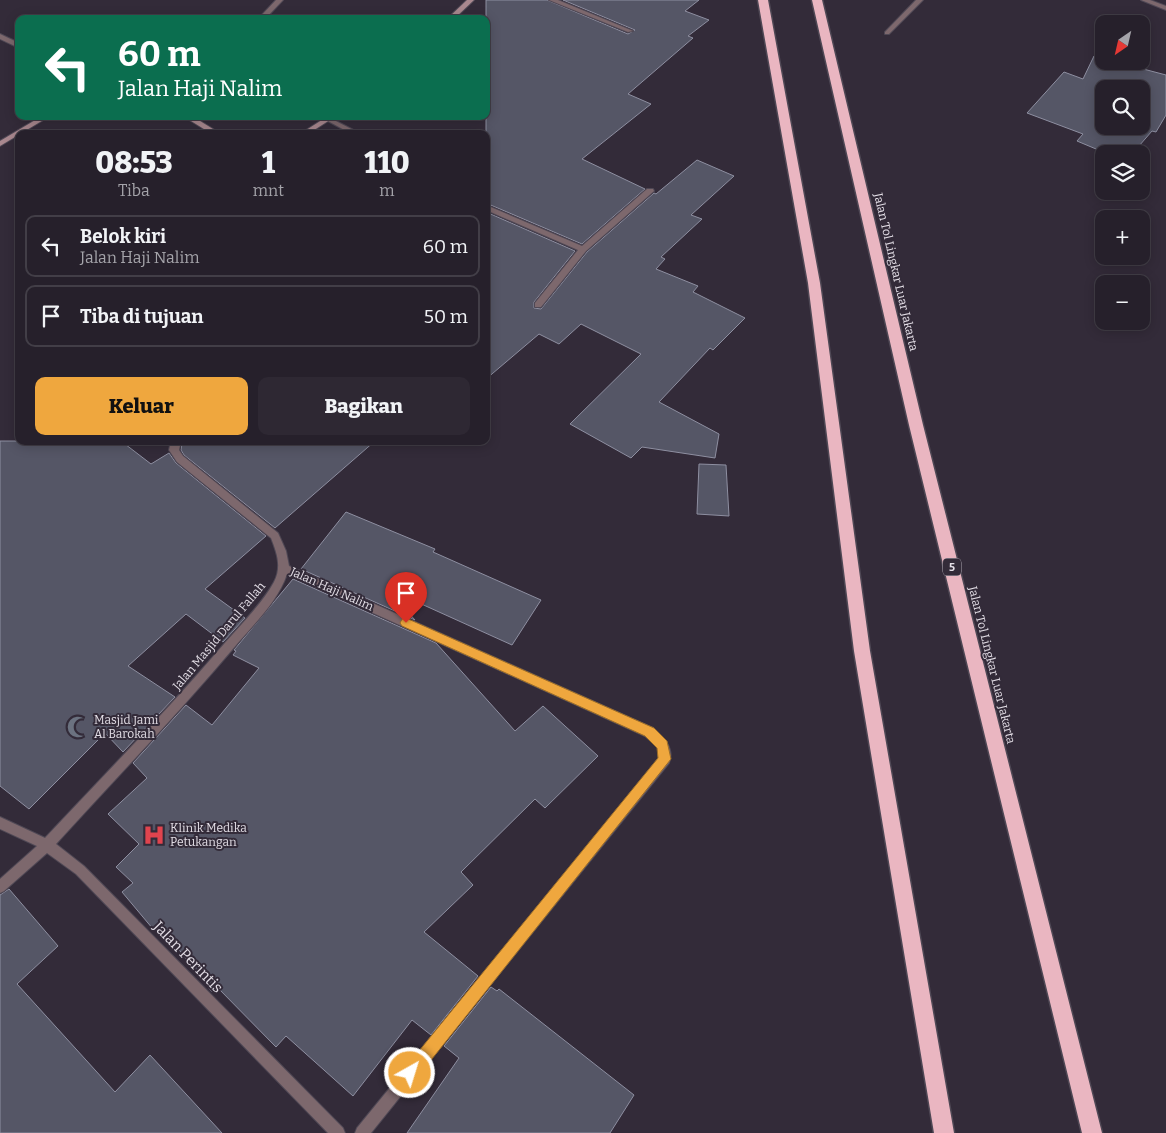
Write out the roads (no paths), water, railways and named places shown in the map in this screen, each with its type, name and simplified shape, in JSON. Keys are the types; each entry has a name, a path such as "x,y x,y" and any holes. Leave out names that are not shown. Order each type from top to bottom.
{"highway":[{"path":"763,0 814,282 862,651 944,1133"},
{"name":"Jalan Tol Lingkar Luar Jakarta","path":"817,0 916,425 1092,1133"}],"street":[{"path":"265,15 280,0"},
{"path":"454,15 471,0"},
{"path":"552,0 630,31"},
{"path":"887,33 920,0"},
{"path":"1144,0 1166,8"},
{"path":"0,36 15,44"},
{"path":"24,130 40,120"},
{"path":"193,120 211,130"},
{"path":"310,130 327,120"},
{"path":"334,120 351,130"},
{"path":"0,144 15,135"},
{"path":"538,306 583,249 650,191"},
{"path":"490,209 583,249"},
{"path":"175,445 174,450 180,459 275,536 281,551 284,568"},
{"name":"Jalan Masjid Darul Fallah","path":"0,887 48,845 212,666 269,598 279,583 284,568"},
{"name":"Jalan Haji Nalim","path":"284,568 650,732 663,745 665,759 362,1133"},
{"name":"Jalan Perintis","path":"0,823 48,845 80,870 335,1132"}],"place":[{"name":"Masjid Jami Al Barokah","path":"78,727"},
{"name":"Klinik Medika Petukangan","path":"154,835"}]}
